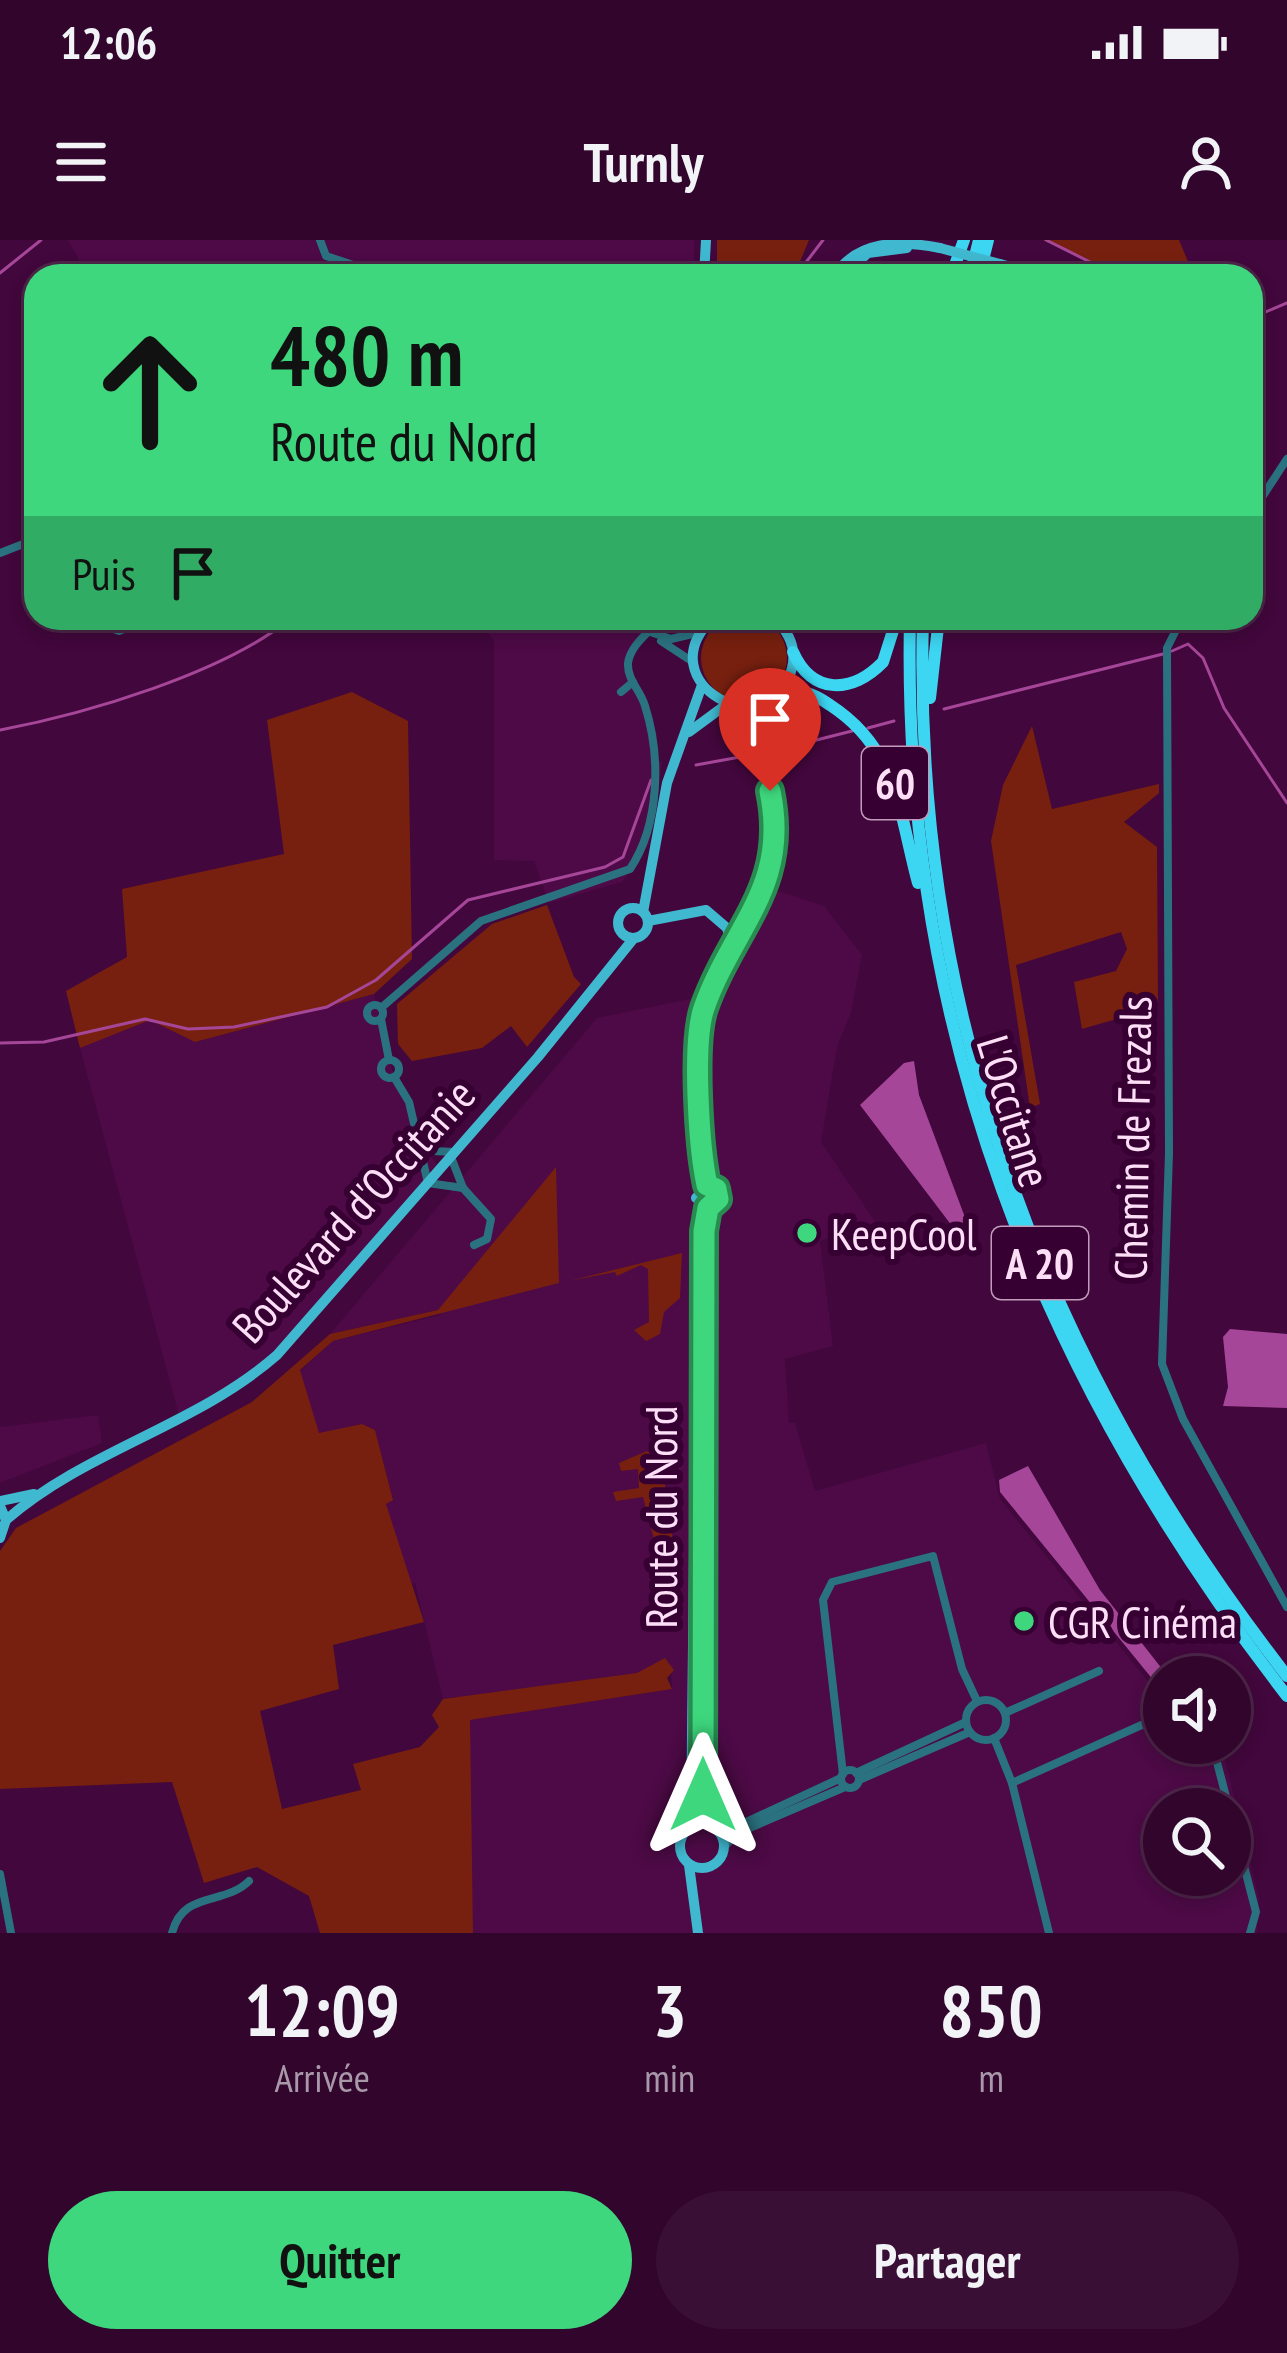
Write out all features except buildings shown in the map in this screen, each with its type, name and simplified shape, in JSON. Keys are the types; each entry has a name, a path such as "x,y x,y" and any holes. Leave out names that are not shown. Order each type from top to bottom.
{"highway":[{"name":"60","path":"793,652 802,672 817,683 835,687 860,680 883,662 893,630"},
{"name":"L'Occitane","path":"910,630 915,794 933,939 969,1097 1044,1304 1149,1502 1287,1696"},
{"name":"L'Occitane","path":"922,630 927,795 940,902 970,1051 1044,1273 1099,1391 1147,1475 1287,1676"},
{"name":"60","path":"927,795 931,662 938,630"},
{"name":"60","path":"773,697 804,691 821,699 856,724 884,759 898,791 933,939"}],"main road":[{"path":"851,264 883,248 939,252 987,264"},
{"path":"765,769 773,697 790,675 793,652 784,630"},
{"path":"701,632 694,664 702,686 750,721 765,769 776,851 766,887 701,1024 701,1156 707,1185 716,1189 718,1199 705,1208"},
{"name":"Boulevard d'Occitanie","path":"0,1504 37,1493 248,1381 291,1340 453,1154 616,957 628,936 644,933 641,914 667,783 702,686"},
{"path":"687,734 732,705 773,697"},
{"path":"641,914 706,910 728,928 733,950"},
{"name":"Boulevard d'Occitanie","path":"628,936 618,920 641,914"},
{"name":"Route du Nord","path":"691,1826 705,1208"},
{"name":"Route du Nord","path":"705,1208 703,1802 712,1826"},
{"name":"Boulevard d'Occitanie","path":"6,1520 37,1493"},
{"path":"0,1504 6,1520 0,1538"},
{"path":"691,1826 712,1826 724,1847 703,1882 699,1933 689,1865 679,1848 691,1826"},
{"path":"689,1865 710,1867"}],"street":[{"path":"320,240 326,256 350,264"},
{"path":"1263,496 1287,459"},
{"path":"635,630 671,639 701,632"},
{"name":"Chemin de Frezals","path":"1175,630 1167,644 1168,1153 1162,1364 1183,1419 1287,1607"},
{"path":"648,632 694,664"},
{"path":"463,1188 428,1183 419,1138 394,1077 382,1073 389,1060 381,1008 482,921 630,869 643,839 657,760 643,698 633,682 630,655 648,632"},
{"path":"622,692 633,682"},
{"path":"419,1138 433,1151 453,1154 463,1188 490,1219 487,1239 474,1245"},
{"path":"712,1826 742,1824 968,1727 977,1701 962,1670 933,1556 836,1580 823,1594 838,1752 849,1777"},
{"path":"1005,1713 1099,1671"},
{"path":"968,1727 984,1740 994,1738 1005,1726 1005,1713 992,1700 977,1701"},
{"path":"1012,1784 1143,1725"},
{"path":"994,1738 1012,1784 1049,1933"},
{"path":"1217,1764 1256,1912 1250,1933"},
{"path":"724,1847 738,1834 849,1777"},
{"path":"0,1874 11,1933"},
{"path":"172,1933 177,1917 190,1904 248,1881"}],"shaded area":[{"path":"68,240 694,240 694,264 81,264"},
{"path":"717,240 809,240 799,264 717,264"},
{"path":"1043,240 1179,240 1189,264 1090,264"},
{"path":"713,630 775,630 787,658 783,674 760,697 744,701 728,697 705,674 701,658"},
{"path":"648,632 628,662 657,760 662,762 650,844 622,882 549,903 534,861 494,860 494,641 488,633"},
{"path":"352,692 408,721 412,959 374,994 195,1042 150,1020 80,1048 66,991 127,957 122,889 284,854 267,720"},
{"path":"1032,726 1052,809 1159,784 1159,793 1124,822 1157,847 1158,1007 1082,1029 1074,982 1116,971 1127,949 1121,932 1016,965 1040,1104 1030,1108 991,841 1003,785"},
{"path":"766,887 824,906 862,955 851,1013 837,1047 821,1142 876,1223 820,1241 833,1346 785,1359 789,1423 795,1423 815,1491 986,1443 1000,1499 1143,1675 1143,1764 1226,1764 1232,1788 1143,1788 1143,1896 1251,1896 1251,1866 1259,1899 1257,1933 473,1933 469,1720 672,1689 671,1669 443,1699 415,1583 410,1584 386,1504 393,1499 375,1430 362,1424 319,1434 300,1371 333,1341 440,1315 477,1265 438,1310 330,1334 597,1018 690,999 706,1004"},
{"path":"547,905 574,977 581,984 527,1047 511,1026 482,1048 412,1061 398,1044 397,1004 492,924"},
{"path":"374,994 394,1077 419,1138 440,1169 277,1355 180,1419 80,1048 150,1020 196,1042"},
{"path":"914,1061 919,1095 972,1236 968,1247 860,1105 904,1063"},
{"path":"556,1167 559,1283 333,1341 300,1370 319,1433 362,1424 375,1430 393,1500 386,1504 424,1622 333,1645 339,1689 260,1711 282,1809 361,1790 353,1764 420,1747 439,1727 432,1715 443,1699 637,1673 665,1658 674,1670 667,1678 672,1689 470,1720 473,1933 320,1933 309,1896 257,1867 204,1883 172,1782 0,1789 0,1551 16,1528 252,1402 330,1334 438,1310"},
{"path":"682,1253 680,1298 664,1312 660,1334 646,1341 634,1330 649,1322 648,1269 641,1265 617,1276 615,1272 569,1281"},
{"path":"1230,1329 1287,1334 1287,1408 1223,1406 1228,1387 1223,1337"},
{"path":"98,1415 102,1443 0,1483 0,1427"},
{"path":"647,1451 662,1464 673,1541 673,1591 667,1595 655,1569 661,1566 643,1497 616,1501 613,1492 639,1488 638,1469 621,1471 619,1463"},
{"path":"1028,1466 1100,1590 1152,1656 1143,1656 1143,1668 1000,1492 999,1480"}],"waterway":[{"path":"0,273 41,240"},
{"path":"805,264 823,240"},
{"path":"1046,240 1092,264"},
{"path":"1263,313 1287,303"},
{"path":"0,730 153,689 230,656 274,630"},
{"path":"1172,651 1188,644 1203,658 1224,708 1287,803"},
{"path":"944,709 1163,654"},
{"path":"868,728 894,721"},
{"path":"773,751 852,731"},
{"path":"696,765 751,755"},
{"path":"0,1043 44,1042 145,1019 188,1029 234,1027 327,1007 376,980 468,900 605,867 623,857 651,780"}],"place":[{"name":"KeepCool","path":"807,1233"},
{"name":"CGR Cinéma","path":"1024,1621"}],"route":[{"path":"703,1795 704,1231 708,1208 715,1205 718,1194 707,1185 701,1156 701,1024 706,1004 773,866 777,834 770,791"}]}
